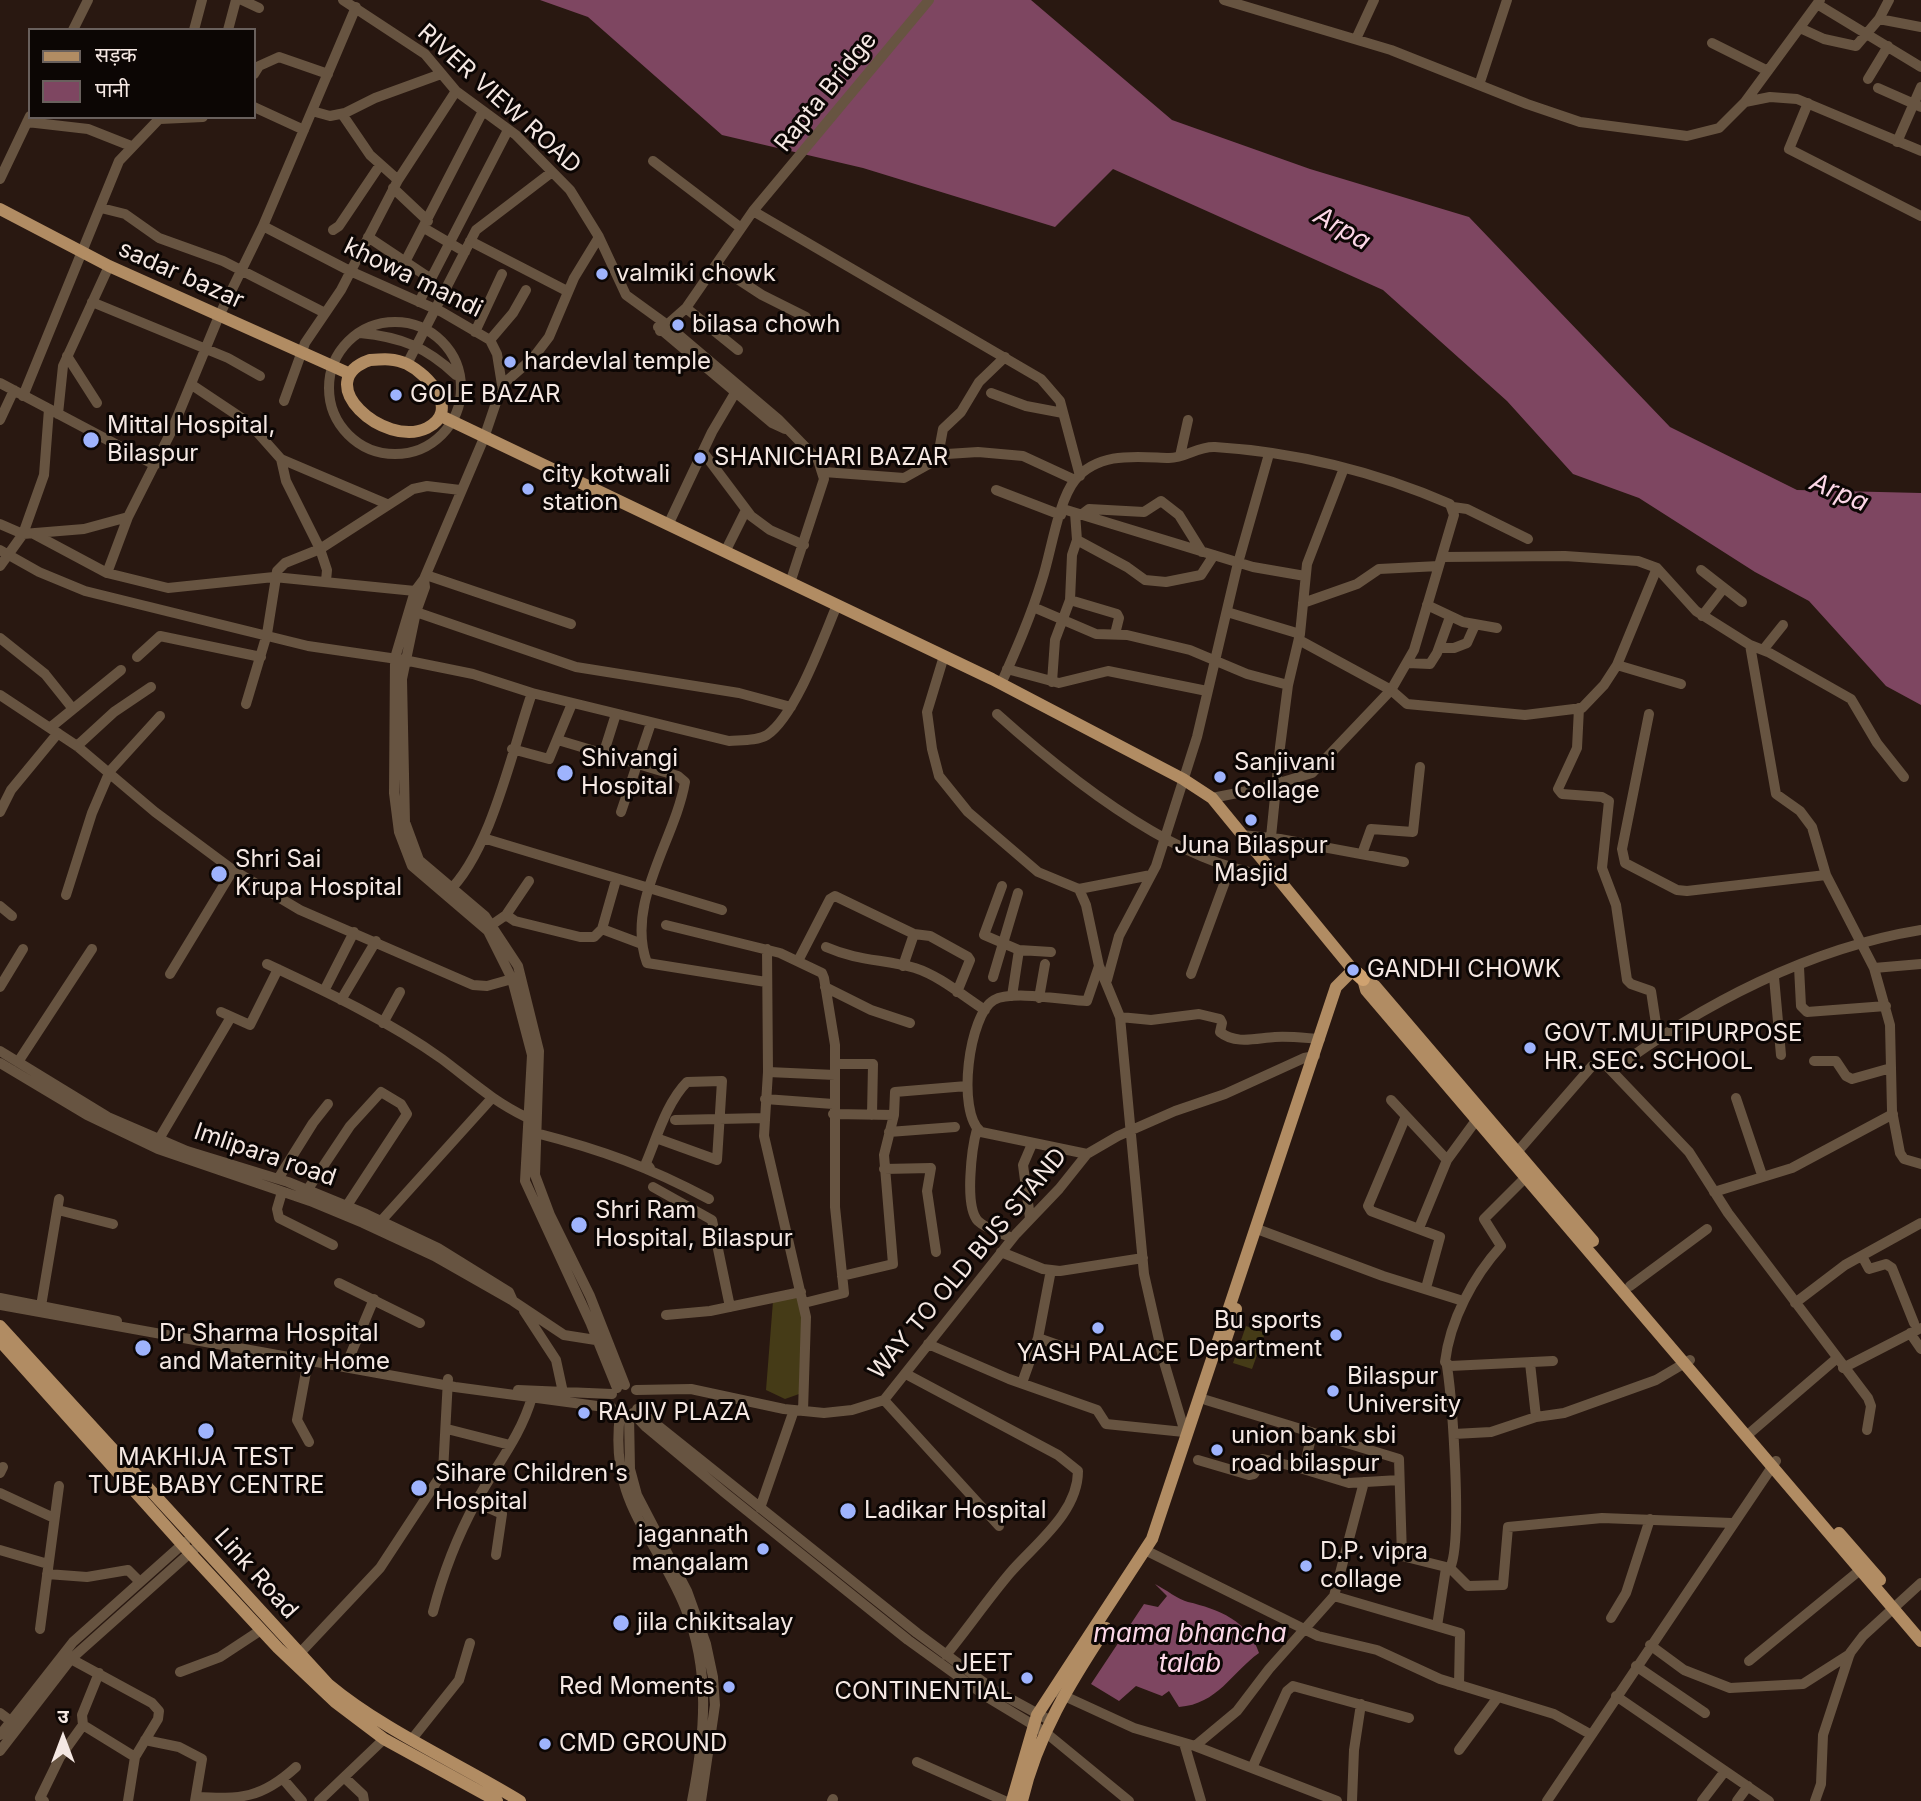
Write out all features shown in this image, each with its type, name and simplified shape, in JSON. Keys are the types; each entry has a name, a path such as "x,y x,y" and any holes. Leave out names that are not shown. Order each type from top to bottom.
{"main road":[{"name":"sadar bazar","path":"0,209 109,266 348,373"},
{"path":"370,360 394,360 407,364 435,387 443,407 440,416 421,430 399,430 373,422 355,406 348,386 348,373 370,360"},
{"path":"440,416 1001,684 1183,779 1212,798 1358,974 1366,989 1478,1119 1515,1156 1527,1177 1775,1463 1897,1607 1921,1641"},
{"path":"1012,1801 1035,1720 1058,1693 1163,1534 1336,987 1358,974"},
{"path":"1358,974 1375,986 1515,1156 1630,1286 1688,1362 1775,1463"},
{"path":"1150,1553 1185,1434 1223,1320 1261,1230"},
{"name":"Link Road","path":"0,1326 191,1544 261,1630 335,1702 384,1739 479,1797 497,1801"},
{"name":"Link Road","path":"0,1340 191,1544 344,1697 520,1801"},
{"path":"1897,1607 1921,1628"},
{"path":"1022,1801 1058,1693"}],"street":[{"path":"74,28 89,0"},
{"path":"195,28 202,0"},
{"path":"229,28 236,0"},
{"path":"242,0 259,8"},
{"name":"RIVER VIEW ROAD","path":"343,0 425,54 456,91 508,130 570,190 599,237 626,295 673,336"},
{"name":"Rapta Bridge","path":"684,310 753,211 929,0"},
{"path":"1224,0 1356,39 1580,122 1687,136 1719,128 1745,102 1819,2 1921,67"},
{"path":"1356,39 1374,0"},
{"path":"1479,85 1507,0"},
{"path":"1800,28 1853,47 1879,19 1889,0"},
{"path":"107,573 128,517 192,385 219,316 263,226 356,7"},
{"path":"1879,19 1921,27"},
{"path":"1712,43 1768,71"},
{"path":"1868,79 1888,46"},
{"path":"256,71 259,66 279,57 328,74"},
{"path":"312,111 330,116 342,114 374,98 442,74"},
{"path":"1897,142 1917,105 1921,87"},
{"path":"1878,88 1917,105"},
{"path":"284,401 301,352 350,271 396,184 456,91"},
{"path":"1745,102 1770,97 1808,103 1921,151"},
{"path":"1808,103 1789,149 1921,216"},
{"path":"256,108 304,130"},
{"path":"405,262 483,111"},
{"path":"342,114 426,225 465,252"},
{"path":"0,179 28,119 88,130 131,146"},
{"path":"0,420 18,393 82,252 119,161 160,119"},
{"path":"419,302 508,130"},
{"path":"653,162 741,228"},
{"path":"332,230 339,226 380,165"},
{"path":"407,364 482,224 551,172"},
{"path":"101,208 125,214 159,238 242,271 325,313"},
{"path":"753,211 1005,357 1053,390 1063,413 1077,478"},
{"name":"khowa mandi","path":"263,226 350,271 436,310 490,340 496,354 502,385"},
{"path":"368,237 431,279"},
{"path":"599,237 567,291 558,321 542,348 502,385 484,438 425,577 415,591 400,659 394,793 402,846 418,866 488,931 512,979 532,1055 526,1117 525,1181 603,1341"},
{"path":"470,242 567,291"},
{"path":"716,265 762,295 806,317"},
{"path":"29,534 44,475 60,377 109,266"},
{"path":"475,332 502,274"},
{"path":"490,340 513,313 526,290"},
{"path":"92,302 206,348 260,376"},
{"path":"663,327 684,310"},
{"path":"673,336 681,324 684,310"},
{"path":"684,310 738,351"},
{"path":"392,322 414,323 426,329 446,350 458,377 453,422 443,436 430,447 412,454 375,451 348,434 331,405 328,383 333,366 346,344 360,333 392,322"},
{"path":"360,333 388,336 418,345 458,377"},
{"path":"673,336 735,393 772,423 785,429"},
{"path":"673,336 778,419 818,460 824,472 804,545 790,583"},
{"path":"68,356 97,403"},
{"path":"942,456 940,445 943,429 961,411 979,382 1005,357"},
{"path":"0,383 155,465"},
{"path":"192,385 249,423 281,459 387,504"},
{"path":"668,525 735,393"},
{"path":"991,393 1026,406 1063,413"},
{"path":"1180,456 1188,420"},
{"path":"1001,684 1033,607 1062,512 1077,478 1091,468 1129,455 1180,456 1204,447 1269,454 1344,468 1400,482 1453,507 1467,509 1528,539"},
{"path":"703,452 746,510 770,530 804,545"},
{"path":"824,472 904,478 942,456 978,452 1023,456 1077,478"},
{"path":"1107,981 1119,936 1152,875 1166,837 1208,691 1238,563 1269,454"},
{"path":"281,459 286,481 320,549 327,570 326,581"},
{"path":"1271,837 1288,685 1300,637 1305,576 1312,546 1344,468"},
{"path":"246,704 267,634 274,577 285,563 320,549 387,504 420,486 460,490"},
{"path":"996,490 1238,563 1305,576"},
{"path":"1078,514 1089,509 1144,512 1161,501 1179,515 1202,552"},
{"path":"1212,798 1277,784 1312,773 1391,691 1408,663 1441,561 1453,507"},
{"path":"725,552 746,510"},
{"path":"1052,682 1055,640 1070,600 1072,555 1077,540 1078,514"},
{"path":"0,566 4,552 29,534 84,529 128,517"},
{"path":"0,524 29,534 107,573 169,588 274,577 415,591"},
{"path":"1077,540 1127,566 1136,576 1154,582 1201,575 1214,555"},
{"path":"4,552 85,591 343,653 400,659 473,674 532,692 729,741 766,735 791,707 837,605"},
{"path":"1303,603 1357,584 1379,569 1441,561 1565,556 1638,561 1657,568 1702,616 1851,699 1877,743 1904,777"},
{"path":"1227,612 1300,637 1391,691 1407,704 1525,715 1579,708 1589,704 1617,665 1657,568"},
{"path":"1701,570 1742,602"},
{"path":"400,659 425,587 425,577"},
{"path":"425,577 571,624"},
{"path":"1702,616 1723,589"},
{"path":"1070,600 1117,614 1119,618 1115,634"},
{"path":"1427,605 1450,617 1497,628"},
{"path":"1033,607 1096,634 1115,634 1190,650 1247,674 1288,685"},
{"path":"416,612 576,667 739,692 791,707"},
{"path":"1408,663 1427,666 1439,648 1450,617"},
{"path":"1439,648 1454,648 1467,643 1475,625"},
{"path":"1763,650 1783,625"},
{"path":"137,657 160,636 261,657"},
{"path":"0,638 45,674 73,709"},
{"path":"1750,645 1776,794 1800,811 1812,827 1826,875 1874,968 1886,1006 1893,1114 1902,1157 1921,1164"},
{"path":"944,656 927,712 932,749 940,776 968,812 1019,859 1038,872 1079,889 1152,875"},
{"path":"1617,665 1681,684"},
{"path":"1007,669 1052,682 1064,682 1077,676 1108,671 1208,691"},
{"path":"0,813 11,790 54,730 73,709 121,670"},
{"path":"77,746 114,712 151,687"},
{"path":"448,892 471,863 483,838 532,692"},
{"path":"0,695 77,746 110,771 155,812 233,870 300,910 473,985 487,986 512,979"},
{"path":"512,749 547,760 571,706"},
{"path":"1579,708 1577,748 1558,789 1562,794 1602,797 1609,801 1602,868 1616,905 1625,974 1629,983 1651,990 1658,1037"},
{"path":"997,713 1043,754 1101,799 1166,837 1230,868 1275,876"},
{"path":"1648,714 1622,849 1625,863 1677,890 1687,891 1826,875"},
{"path":"66,895 92,813 110,771 160,716"},
{"path":"603,755 615,717"},
{"path":"621,812 650,726"},
{"path":"558,740 637,766 678,776 685,782 649,890 640,937 649,965 766,982"},
{"path":"1362,854 1371,830 1413,832 1420,767"},
{"path":"0,787 11,790"},
{"path":"1242,835 1271,837 1404,862"},
{"path":"483,838 722,910"},
{"path":"1191,974 1230,868"},
{"path":"170,974 233,870"},
{"path":"506,915 515,921 580,937 594,937 602,929 616,880"},
{"path":"493,924 506,915 529,881"},
{"path":"1002,886 984,935 1018,950 1051,952"},
{"path":"928,1344 1022,1383 1097,1410 1106,1424 1185,1434 1164,1362 1143,1258 1120,1017 1099,966 1086,905 1079,889"},
{"path":"448,892 493,924 518,966 535,1025 540,1081 534,1165 537,1182 590,1296 626,1412 630,1469 636,1495 687,1591 706,1644 716,1693 701,1801"},
{"path":"993,977 1018,893"},
{"path":"798,961 832,897 914,934 930,936 968,957 970,960 957,992"},
{"path":"0,906 12,916"},
{"path":"666,925 767,949 822,973 834,1027 835,1207 844,1293 666,1315"},
{"path":"602,929 642,944"},
{"path":"1612,1071 1658,1037 1774,977 1861,942 1921,930"},
{"path":"324,991 354,932"},
{"path":"903,966 914,934"},
{"path":"341,1000 376,941"},
{"path":"826,947 862,960 903,966 934,976 985,1010"},
{"path":"0,987 23,949"},
{"path":"18,1062 92,949"},
{"path":"760,1508 799,1410 806,1341 802,1298 768,1158 763,1118 768,1072 767,949"},
{"path":"1012,996 1018,950"},
{"path":"268,964 383,1023 442,1059 492,1098 526,1117"},
{"path":"1040,998 1045,964"},
{"path":"1874,968 1921,964"},
{"path":"1012,1238 983,1224 973,1212 971,1177 976,1129 969,1111 968,1062 985,1010 995,999 1012,996 1087,1001 1099,966"},
{"path":"1799,967 1801,1006 1807,1012 1886,1006"},
{"path":"220,1012 250,1025 278,969"},
{"path":"1774,977 1781,1055"},
{"path":"825,987 870,1010 910,1023"},
{"path":"383,1023 400,992"},
{"path":"1120,1017 1151,1020 1199,1014 1220,1019 1223,1035 1248,1041 1277,1037 1320,1039"},
{"path":"159,1139 231,1017"},
{"name":"Imlipara road","path":"0,1051 90,1107 159,1139 187,1151 308,1189 513,1301 564,1335 603,1341"},
{"name":"WAY TO OLD BUS STAND","path":"636,1390 691,1389 799,1410 852,1410 884,1400 1012,1238 1059,1189 1087,1154 1130,1131 1315,1056"},
{"path":"1814,1061 1836,1060 1846,1076 1852,1079 1891,1068"},
{"name":"Imlipara road","path":"0,1063 86,1115 158,1149 282,1192 381,1221 450,1255 509,1292 513,1301"},
{"path":"836,1064 873,1064 872,1115"},
{"path":"1515,1156 1592,1066 1603,1064 1612,1071 1689,1152 1714,1192 1870,1402 1867,1430"},
{"path":"768,1072 835,1075"},
{"path":"650,1168 646,1163 656,1138 680,1090 687,1082 722,1082 718,1160 656,1138"},
{"path":"842,1276 893,1264 884,1169 894,1115 895,1093 967,1086"},
{"path":"308,1189 350,1126 381,1093 401,1104 407,1114 344,1210"},
{"path":"381,1221 492,1098"},
{"path":"1736,1098 1762,1175"},
{"path":"765,1100 872,1115 894,1115"},
{"path":"1391,1100 1447,1160"},
{"path":"278,1179 328,1104"},
{"path":"1714,1192 1762,1175 1792,1168 1893,1114"},
{"path":"1406,1116 1368,1206 1371,1211 1441,1239 1426,1288"},
{"path":"675,1120 763,1118"},
{"path":"1419,1228 1447,1160 1478,1119"},
{"path":"889,1132 955,1127"},
{"path":"976,1129 995,1136 1087,1154"},
{"path":"536,1133 597,1148 650,1168 709,1199"},
{"path":"1030,1218 1023,1165 1032,1144"},
{"path":"884,1169 931,1168 927,1191 936,1252"},
{"path":"1437,1626 1448,1568 1453,1559 1454,1434 1447,1352 1463,1301 1489,1257 1500,1246 1484,1219 1527,1177"},
{"path":"653,1186 712,1220 730,1307"},
{"path":"282,1192 277,1209 279,1218 333,1245"},
{"path":"41,1306 59,1205 113,1224"},
{"path":"1795,1303 1861,1256 1921,1223"},
{"path":"1630,1286 1707,1229"},
{"path":"1261,1230 1383,1276 1463,1301"},
{"path":"1001,1252 1051,1270 1143,1258"},
{"path":"1861,1256 1869,1269 1886,1264 1892,1268 1921,1349"},
{"path":"1022,1383 1038,1338 1051,1270"},
{"path":"339,1283 420,1323"},
{"path":"0,1298 532,1397 618,1389 636,1390 640,1402 626,1412 618,1458 622,1483 635,1518 685,1608 703,1676 704,1728 692,1801"},
{"path":"347,1363 374,1299"},
{"path":"0,1305 308,1361 564,1396 626,1412 760,1508 946,1655 1035,1720"},
{"path":"523,1308 556,1360 564,1396"},
{"path":"1843,1368 1915,1328"},
{"path":"1038,1338 1075,1351"},
{"path":"1751,1432 1836,1359"},
{"path":"308,1361 297,1420 309,1442"},
{"path":"1447,1366 1553,1361"},
{"path":"1454,1434 1491,1432 1536,1417 1564,1413 1656,1380 1688,1362"},
{"path":"1530,1363 1536,1417"},
{"path":"906,1374 1058,1455 1078,1471 1076,1490 1051,1529 1009,1574 946,1655"},
{"path":"300,1653 380,1567 443,1472 448,1382"},
{"path":"433,1612 443,1573 475,1502 525,1421 532,1397"},
{"path":"884,1400 999,1525"},
{"path":"1206,1400 1399,1459 1402,1556 1448,1568 1468,1587 1503,1585 1506,1577 1508,1527 1602,1518 1732,1524"},
{"path":"626,1412 908,1640 987,1697 1048,1726 1129,1801"},
{"path":"447,1429 510,1444"},
{"path":"1300,1468 1311,1434"},
{"path":"1198,1460 1250,1475 1254,1474 1263,1459 1349,1483 1399,1480"},
{"path":"1547,1801 1775,1463"},
{"path":"1189,1744 1237,1711 1269,1669 1334,1596 1364,1482"},
{"path":"40,1629 59,1486"},
{"path":"0,1493 54,1518"},
{"path":"475,1502 502,1514 496,1555"},
{"path":"1612,1618 1626,1593 1650,1519"},
{"path":"0,1735 73,1642 140,1582 191,1544"},
{"path":"0,1751 71,1659 191,1544"},
{"path":"0,1550 48,1569 87,1577 128,1570 140,1582"},
{"path":"1150,1553 1306,1630 1334,1641 1377,1650 1459,1685 1567,1718 1590,1734"},
{"path":"1749,1661 1863,1567"},
{"path":"1815,1801 1821,1784 1823,1735 1850,1653 1863,1636 1921,1583"},
{"path":"1334,1596 1460,1633 1459,1685"},
{"path":"180,1672 220,1657 261,1630"},
{"path":"412,1739 459,1681 470,1643"},
{"path":"1650,1645 1684,1670 1730,1688 1803,1684 1850,1653"},
{"path":"71,1659 157,1707 158,1719 135,1757 128,1801"},
{"path":"1636,1666 1705,1713"},
{"path":"99,1673 82,1715 83,1725 86,1730 135,1757"},
{"path":"1252,1768 1289,1688 1298,1686 1409,1718"},
{"path":"1058,1693 1143,1731 1189,1744 1337,1801"},
{"path":"1616,1696 1769,1801"},
{"path":"1458,1750 1498,1697"},
{"path":"1352,1801 1354,1750 1361,1704"},
{"path":"0,1713 12,1722"},
{"path":"44,1801 40,1798 60,1757 83,1725"},
{"path":"319,1801 384,1739"},
{"path":"145,1740 179,1747 201,1756 203,1761 195,1799 250,1797 283,1779 296,1767"},
{"path":"1189,1744 1201,1801"},
{"path":"917,1762 1005,1801"},
{"path":"1702,1801 1725,1771"},
{"path":"345,1778 363,1795 364,1801"},
{"path":"283,1779 302,1801"},
{"path":"1737,1801 1748,1786"}],"shaded area":[{"path":"799,1297 804,1303 802,1393 785,1399 766,1390 773,1301"},
{"path":"1246,1326 1265,1333 1252,1369 1233,1363"}],"water":[{"name":"Arpa","path":"540,0 1031,0 1172,120 1310,169 1469,217 1670,427 1797,490 1921,493 1921,705 1886,686 1809,601 1755,572 1639,498 1573,474 1507,401 1383,290 1113,169 1055,227 863,168 722,135 588,17"},
{"name":"mama bhancha talab","path":"1155,1584 1184,1601 1210,1608 1231,1618 1248,1633 1259,1653 1214,1694 1192,1705 1179,1707 1169,1691 1162,1696 1136,1686 1119,1701 1091,1684 1144,1604 1158,1607 1167,1596"}],"place":[{"name":"valmiki chowk","path":"602,274"},
{"name":"bilasa chowh","path":"678,325"},
{"name":"hardevlal temple","path":"510,362"},
{"name":"GOLE BAZAR","path":"396,395"},
{"name":"Mittal Hospital, Bilaspur","path":"91,440"},
{"name":"SHANICHARI BAZAR","path":"700,458"},
{"name":"city kotwali station","path":"528,489"},
{"name":"Shivangi Hospital","path":"565,773"},
{"name":"Sanjivani Collage","path":"1220,777"},
{"name":"Juna Bilaspur Masjid","path":"1251,820"},
{"name":"Shri Sai Krupa Hospital","path":"219,874"},
{"name":"GANDHI CHOWK","path":"1353,970"},
{"name":"GOVT.MULTIPURPOSE HR. SEC. SCHOOL","path":"1530,1048"},
{"name":"Shri Ram Hospital, Bilaspur","path":"579,1225"},
{"name":"YASH PALACE","path":"1098,1328"},
{"name":"Bu sports Department","path":"1336,1335"},
{"name":"Dr Sharma Hospital and Maternity Home","path":"143,1348"},
{"name":"Bilaspur University","path":"1333,1391"},
{"name":"RAJIV PLAZA","path":"584,1413"},
{"name":"MAKHIJA TEST TUBE BABY CENTRE","path":"206,1431"},
{"name":"union bank sbi road bilaspur","path":"1217,1450"},
{"name":"Sihare Children's Hospital","path":"419,1488"},
{"name":"Ladikar Hospital","path":"848,1511"},
{"name":"jagannath mangalam","path":"763,1549"},
{"name":"D.P. vipra collage","path":"1306,1566"},
{"name":"jila chikitsalay","path":"621,1623"},
{"name":"JEET CONTINENTIAL","path":"1027,1678"},
{"name":"Red Moments","path":"729,1687"},
{"name":"CMD GROUND","path":"545,1744"}]}
